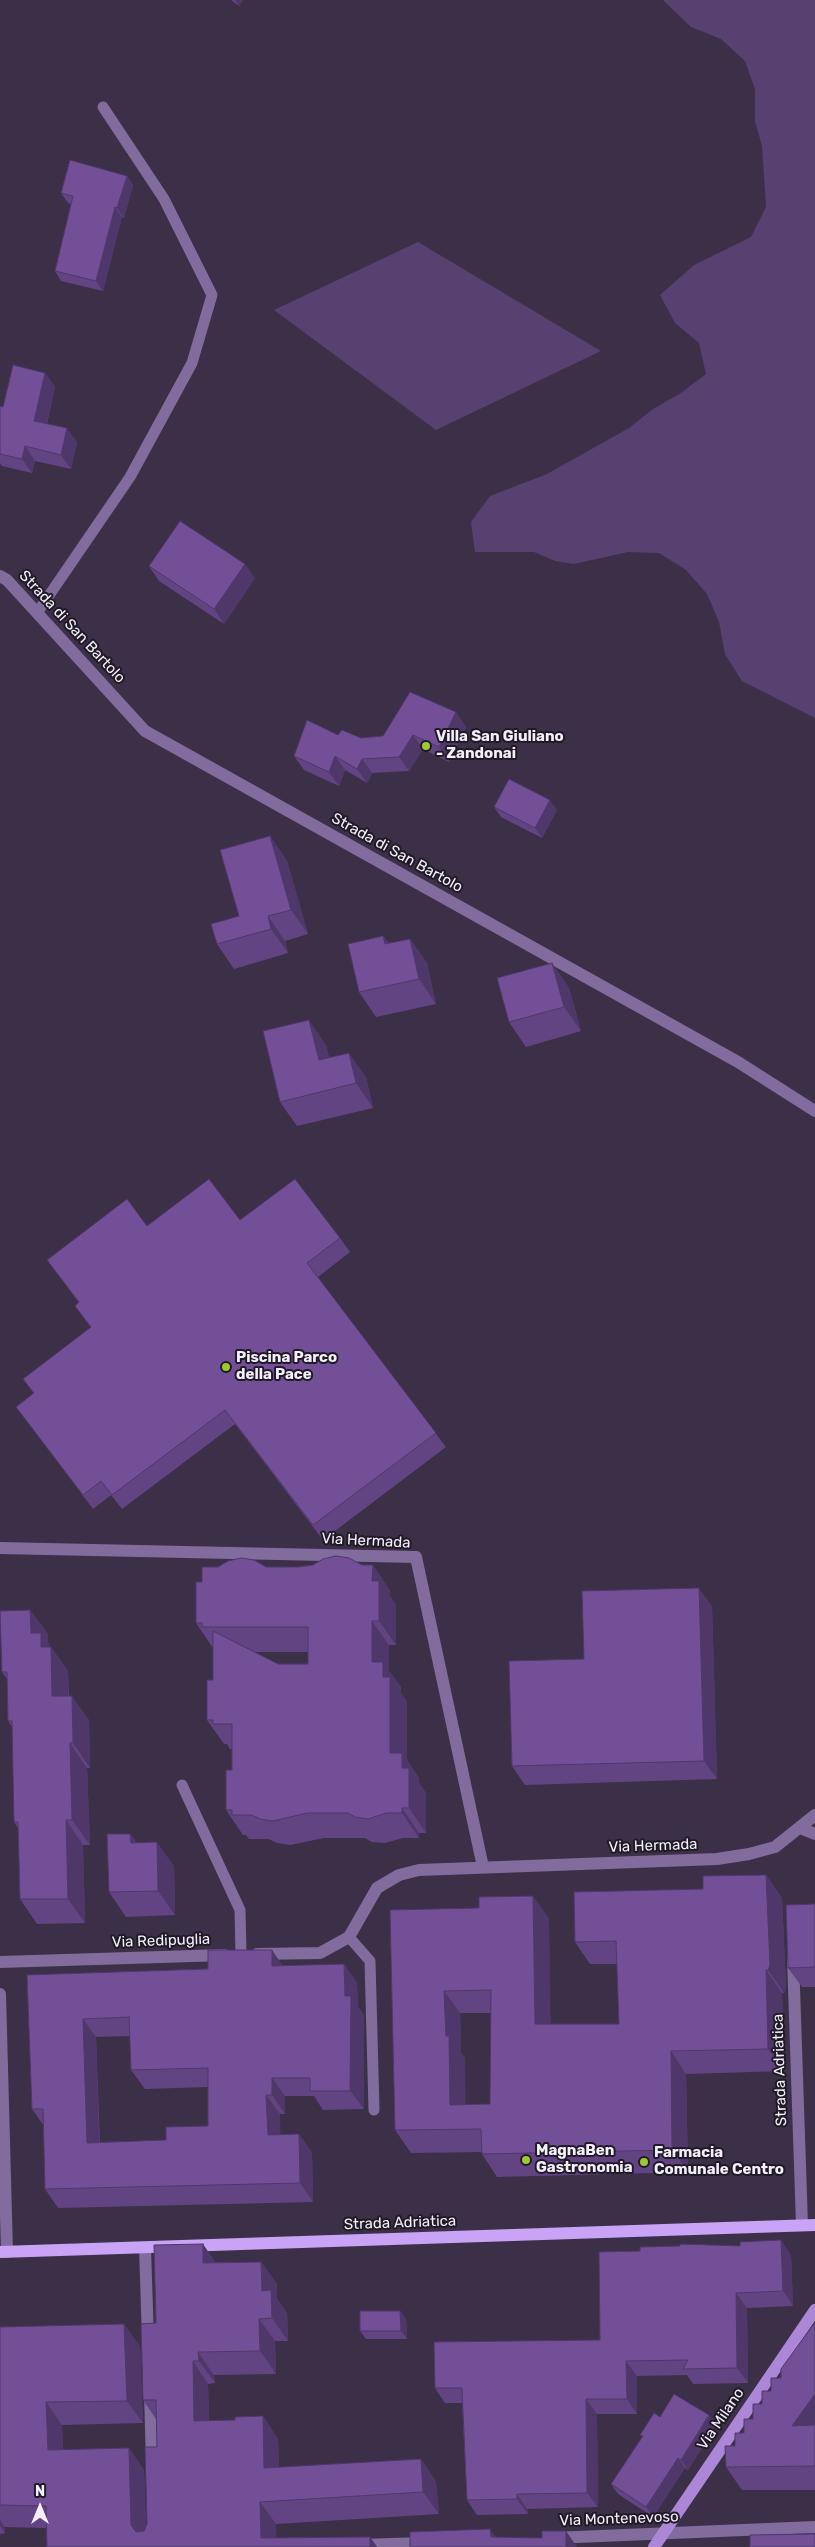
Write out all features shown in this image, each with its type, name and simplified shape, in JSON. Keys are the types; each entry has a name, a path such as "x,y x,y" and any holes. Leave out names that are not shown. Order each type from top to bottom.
{"main road":[{"name":"Strada Adriatica","path":"4,2252 815,2225"}],"street":[{"name":"Strada di San Bartolo","path":"0,576 7,580 146,731 738,1062 815,1112"},
{"name":"Via Hermada","path":"0,1548 416,1557 483,1867"},
{"name":"Via Hermada","path":"349,1937 377,1888 388,1880 419,1870 717,1859 749,1854 775,1847 815,1815"},
{"path":"800,1828 815,1834"},
{"name":"Via Redipuglia","path":"0,1962 320,1953 349,1937"},
{"name":"Strada Adriatica","path":"792,1942 802,2225"},
{"path":"0,1994 4,2252"},
{"path":"145,2248 148,2350"},
{"name":"Via Milano","path":"654,2547 815,2310"},
{"path":"149,2380 152,2478"},
{"name":"Via Montenevoso","path":"538,2538 815,2528"},
{"path":"344,2546 441,2542"}],"lane":[{"path":"37,613 130,477 192,363 212,295 164,199 103,107"},
{"path":"182,1785 240,1910 241,1955"},
{"path":"349,1937 370,1961 374,2110"}],"shaded area":[{"path":"663,0 815,0 815,718 742,681 725,654 719,622 707,594 686,570 659,553 628,552 574,564 555,561 534,552 475,552 471,522 490,496 547,474 629,428 653,409 681,393 706,374 699,343 675,323 660,295 694,265 751,237 766,207 762,146 755,121 755,89 745,61 721,39 691,27"},
{"path":"418,242 601,351 436,430 274,310"}],"building":[{"path":"70,160 127,176 117,208 115,207 96,281 55,271 73,196 61,193"},
{"path":"13,365 45,373 34,421 67,428 61,455 25,446 22,459 0,454 0,406 3,407"},
{"path":"180,521 245,564 214,609 149,566"},
{"path":"410,692 456,712 439,747 413,735 399,757 362,759 357,769 335,756 329,772 294,756 307,720 338,735 342,730 361,738 383,736"},
{"path":"509,779 550,800 535,828 494,807"},
{"path":"270,836 291,910 268,916 271,929 217,944 211,924 239,916 220,850"},
{"path":"383,936 385,944 410,939 419,979 359,992 348,944"},
{"path":"552,963 564,1007 509,1022 497,978"},
{"path":"309,1020 319,1060 349,1053 356,1083 280,1102 263,1031"},
{"name":"Piscina Parco della Pace","path":"209,1179 240,1220 295,1179 340,1238 307,1263 436,1433 313,1525 225,1410 112,1495 101,1481 83,1495 16,1407 34,1393 23,1379 91,1327 75,1306 79,1302 47,1260 127,1199 147,1226"},
{"path":"336,1556 349,1558 362,1565 373,1565 372,1581 379,1581 379,1621 372,1621 372,1662 383,1662 383,1677 390,1677 390,1753 402,1753 402,1768 409,1768 409,1808 402,1808 402,1813 386,1813 368,1819 355,1817 348,1813 307,1813 273,1821 260,1819 252,1815 232,1815 232,1810 226,1810 226,1770 232,1770 232,1724 213,1724 213,1720 207,1720 207,1680 213,1680 213,1631 278,1664 308,1664 308,1627 202,1627 202,1623 196,1623 196,1582 202,1582 202,1567 218,1567 228,1561 241,1558 254,1560 266,1567 298,1567 313,1565 323,1559"},
{"path":"699,1588 704,1761 512,1766 509,1661 584,1659 582,1591"},
{"path":"30,1610 31,1633 41,1633 41,1647 51,1647 52,1696 72,1696 73,1743 70,1743 72,1820 66,1820 68,1899 20,1899 18,1822 14,1822 12,1721 8,1721 7,1672 2,1672 0,1611"},
{"path":"107,1834 130,1834 131,1843 157,1842 158,1891 109,1892"},
{"path":"766,1875 770,1965 768,1970 766,1970 768,2049 671,2051 672,2150 482,2154 481,2129 395,2130 390,1910 479,1908 479,1897 533,1896 535,2024 619,2024 616,1941 575,1942 574,1892 703,1889 703,1876","holes":["491,1990 490,2104 450,2105 449,2036 446,2036 444,1991"]},
{"path":"815,1904 815,1967 788,1968 786,1905"},
{"path":"208,1950 272,1950 272,1966 344,1964 345,1996 351,1996 350,2091 310,2091 310,2078 272,2078 272,2095 266,2095 268,2135 299,2134 300,2183 45,2189 43,2109 32,2109 27,1975 208,1969","holes":["129,2017 131,2070 208,2068 208,2126 166,2127 166,2140 87,2143 83,2019"]},
{"path":"781,2240 783,2291 736,2293 737,2368 683,2369 688,2360 626,2361 627,2399 586,2399 587,2493 517,2494 517,2499 467,2500 462,2388 435,2388 434,2342 600,2340 599,2252 640,2251 640,2247 680,2246 680,2244 740,2246 740,2242"},
{"path":"203,2244 203,2263 261,2262 262,2291 271,2290 272,2318 259,2319 260,2351 198,2352 199,2361 193,2361 194,2421 235,2420 235,2417 263,2416 264,2468 421,2459 423,2492 260,2502 261,2538 370,2537 370,2547 47,2547 46,2506 0,2505 0,2327 124,2324 127,2401 46,2402 48,2450 129,2448 131,2525 136,2532 144,2531 147,2524 145,2447 157,2447 156,2400 143,2400 141,2324 156,2323 154,2245"},
{"path":"360,2311 400,2311 401,2331 360,2331"},
{"path":"813,2325 815,2325 815,2394 792,2426 815,2425 815,2466 726,2467 725,2446 735,2446 735,2433 744,2433 744,2419 753,2419 753,2404 762,2404 762,2391 771,2391 771,2378 781,2378 781,2369"},
{"path":"674,2394 709,2415 681,2460 678,2458 646,2507 611,2484 643,2436 640,2435 654,2413 660,2417"},
{"path":"490,2529 491,2537 542,2538 542,2531 566,2531 566,2547 410,2547 410,2532"},
{"path":"815,2534 815,2547 750,2547 750,2535"}],"place":[{"name":"Villa San Giuliano - Zandonai","path":"426,746"},
{"name":"Piscina Parco della Pace","path":"226,1367"},
{"name":"MagnaBen Gastronomia","path":"526,2160"},
{"name":"Farmacia Comunale Centro","path":"644,2162"}]}
